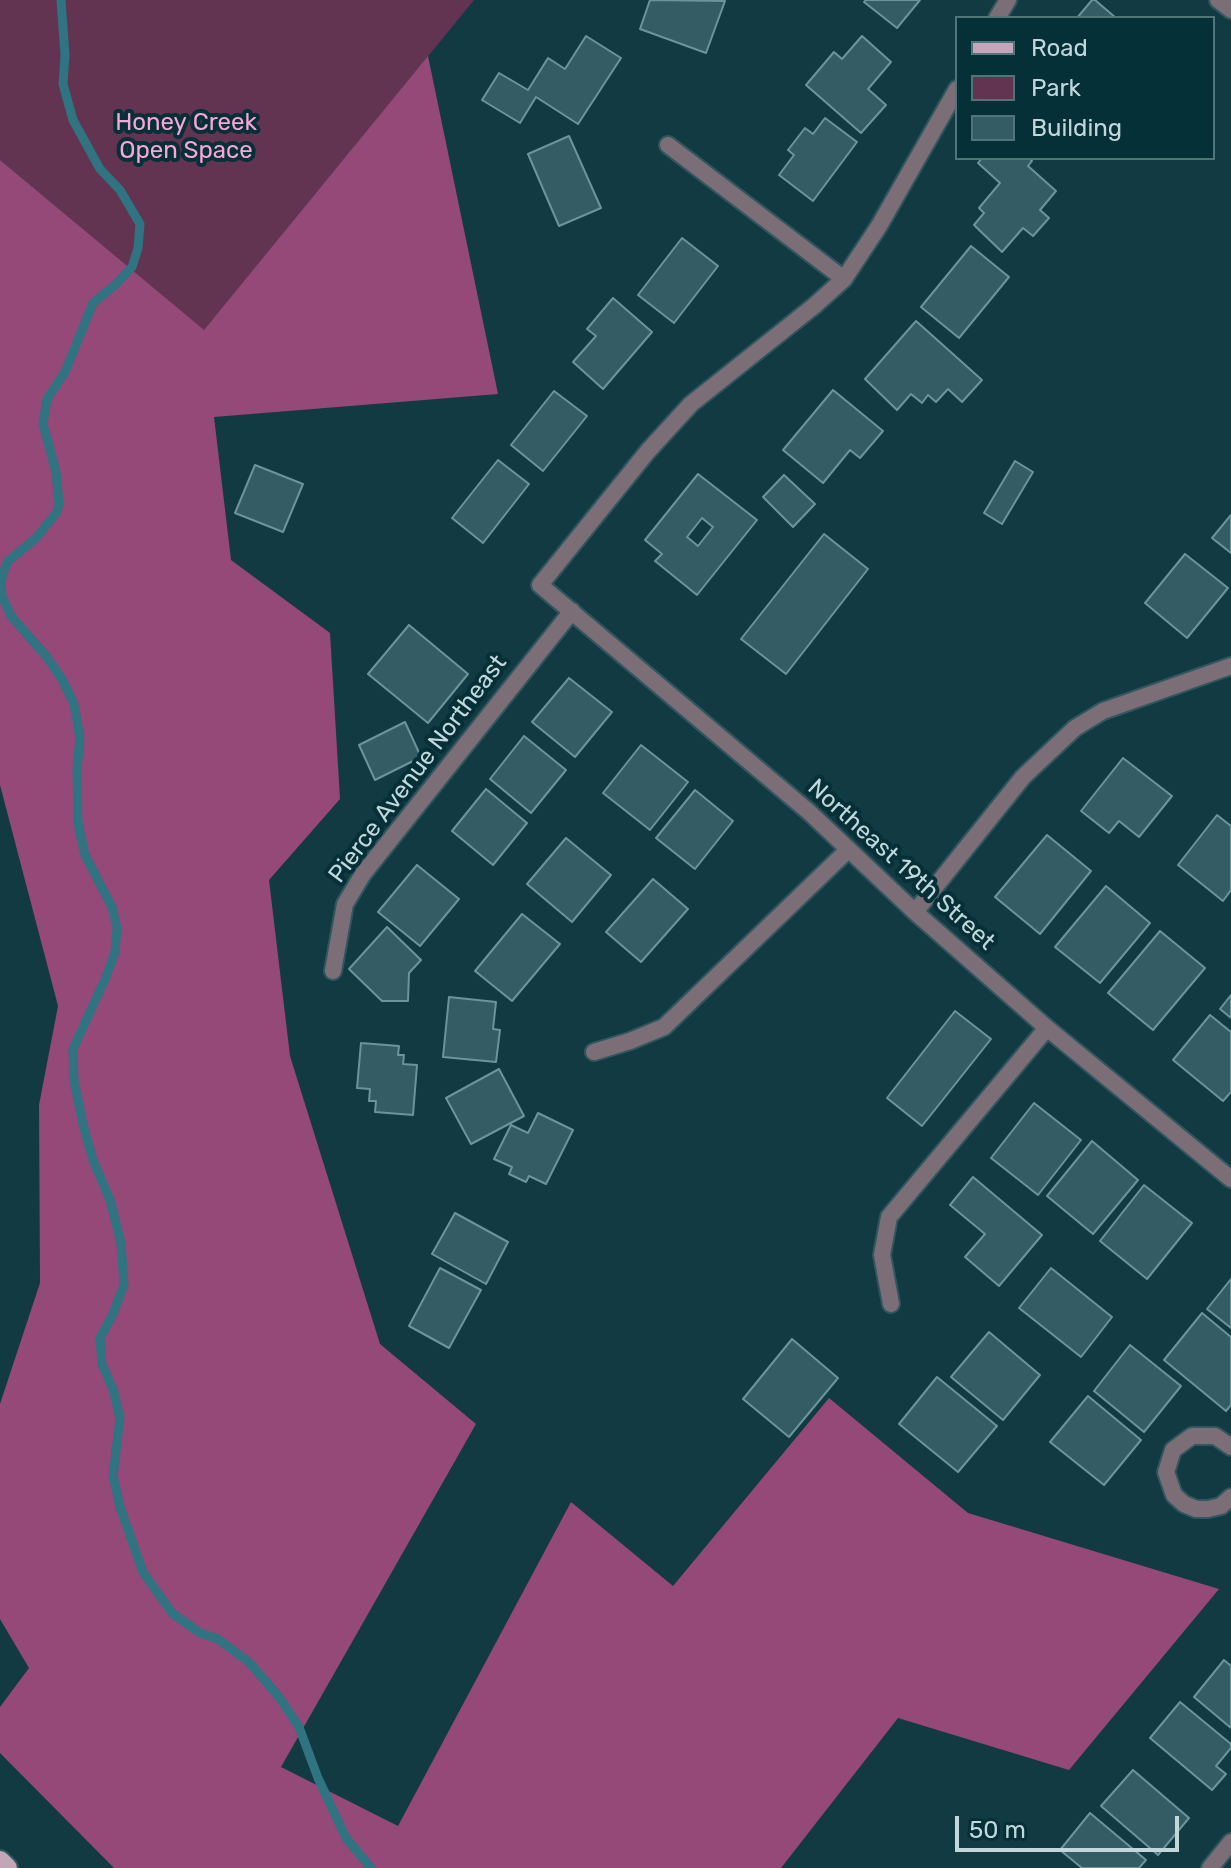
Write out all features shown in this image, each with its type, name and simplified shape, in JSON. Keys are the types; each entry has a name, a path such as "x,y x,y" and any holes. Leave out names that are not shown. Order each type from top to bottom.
{"main road":[{"path":"0,1861 7,1868"}],"street":[{"path":"1218,0 1231,10"},
{"path":"668,145 844,279 879,226 955,93"},
{"name":"Northeast 19th Street","path":"844,279 691,404 648,451 540,585 809,812 915,912 1047,1028 1231,1179"},
{"name":"Pierce Avenue Northeast","path":"333,971 345,904 363,874 572,611"},
{"path":"915,912 1023,777 1075,728 1103,711 1231,666"},
{"path":"594,1052 664,1027 848,850"},
{"path":"891,1304 882,1255 889,1217 1047,1028"},
{"path":"1231,1447 1215,1436 1192,1436 1173,1450 1166,1472 1174,1495 1196,1509 1221,1506 1231,1497"},
{"path":"1210,1868 1231,1842"}],"green space":[{"name":"Honey Creek Open Space","path":"0,0 474,0 204,331 0,160"}],"shaded area":[{"path":"428,56 498,394 214,417 231,560 330,633 340,799 269,880 290,1056 380,1344 476,1424 281,1767 398,1826 571,1502 673,1586 829,1398 968,1513 1219,1589 1069,1770 898,1718 781,1868 114,1868 0,1753 0,1707 29,1668 0,1619 0,1404 40,1283 39,1105 58,1006 0,785 0,160 204,330"}],"building":[{"path":"650,0 725,1 706,53 640,29"},
{"path":"920,0 897,28 864,2"},
{"path":"1095,0 1114,16 1079,16"},
{"path":"586,36 621,58 578,124 536,97 520,123 482,100 499,73 528,90 548,58 565,69"},
{"path":"862,36 891,62 868,89 886,105 861,133 806,85 834,52 842,59"},
{"path":"825,118 857,142 813,201 779,175 794,155 788,150 805,128 813,134"},
{"path":"569,136 601,208 559,226 528,154"},
{"path":"980,160 1031,160 1028,166 1056,191 1040,210 1049,218 1033,236 1023,228 1002,252 974,225 984,213 979,208 1000,183 978,163"},
{"path":"682,238 718,266 674,323 638,295"},
{"path":"971,246 1009,277 959,338 921,307"},
{"path":"613,298 652,332 603,389 573,362 596,336 587,329"},
{"path":"916,321 982,380 962,402 948,389 936,402 928,395 922,403 911,394 897,410 865,379"},
{"path":"833,390 883,431 860,458 850,450 823,483 783,450"},
{"path":"554,391 587,416 543,471 511,445"},
{"path":"498,460 529,484 483,543 452,518"},
{"path":"1015,461 1033,472 1002,524 984,513"},
{"path":"255,465 303,484 283,532 235,513"},
{"path":"698,474 757,520 697,595 655,561 662,554 645,540","holes":["702,518 713,527 698,546 687,537"]},
{"path":"784,475 815,504 793,527 763,497"},
{"path":"1231,515 1231,553 1212,538"},
{"path":"824,534 868,569 786,674 741,639"},
{"path":"1185,554 1228,588 1187,638 1145,603"},
{"path":"409,625 468,674 428,723 368,674"},
{"path":"569,678 612,712 575,757 532,722"},
{"path":"405,722 421,757 375,780 359,745"},
{"path":"524,736 566,770 531,813 490,779"},
{"path":"641,745 688,782 650,830 603,793"},
{"path":"1123,758 1172,796 1139,837 1119,821 1109,833 1081,811"},
{"path":"486,789 527,823 493,865 452,831"},
{"path":"695,790 733,821 695,869 656,838"},
{"path":"1217,815 1231,826 1231,890 1223,901 1178,865"},
{"path":"1047,835 1091,871 1040,934 995,897"},
{"path":"566,838 611,875 572,922 527,884"},
{"path":"417,865 459,899 420,946 378,912"},
{"path":"653,879 688,909 641,962 606,932"},
{"path":"1106,886 1150,923 1100,983 1055,947"},
{"path":"522,914 560,944 512,1001 475,971"},
{"path":"387,927 421,960 409,973 408,1001 382,1001 349,969"},
{"path":"1160,931 1205,968 1153,1030 1108,993"},
{"path":"1231,995 1231,1018 1220,1009"},
{"path":"449,997 496,1002 493,1029 500,1030 496,1062 443,1057"},
{"path":"955,1011 991,1039 922,1126 887,1098"},
{"path":"1210,1015 1231,1032 1231,1092 1223,1101 1173,1060"},
{"path":"361,1043 399,1046 398,1055 404,1055 403,1064 417,1065 413,1115 375,1112 376,1101 369,1101 370,1089 357,1088"},
{"path":"499,1069 524,1116 471,1144 446,1098"},
{"path":"1034,1103 1081,1140 1038,1195 991,1158"},
{"path":"538,1113 573,1130 546,1184 529,1176 526,1182 509,1174 512,1167 494,1159 511,1125 528,1133"},
{"path":"1092,1141 1138,1180 1093,1234 1047,1196"},
{"path":"973,1177 1042,1235 999,1286 965,1257 985,1234 950,1205"},
{"path":"1144,1185 1192,1223 1147,1279 1100,1241"},
{"path":"455,1213 508,1242 486,1284 432,1254"},
{"path":"440,1268 481,1290 449,1348 409,1326"},
{"path":"1051,1268 1112,1317 1081,1357 1019,1308"},
{"path":"1231,1279 1231,1328 1207,1309"},
{"path":"1202,1313 1231,1337 1231,1405 1226,1411 1164,1360"},
{"path":"989,1332 1040,1375 1003,1420 951,1377"},
{"path":"792,1339 838,1378 789,1437 743,1399"},
{"path":"1130,1345 1181,1386 1144,1432 1094,1391"},
{"path":"937,1377 997,1426 958,1472 899,1424"},
{"path":"1088,1396 1141,1440 1104,1485 1050,1442"},
{"path":"1224,1660 1231,1666 1231,1728 1194,1697"},
{"path":"1180,1702 1231,1744 1216,1766 1226,1774 1212,1790 1150,1738"},
{"path":"1133,1770 1189,1818 1158,1855 1101,1806"},
{"path":"1090,1813 1146,1860 1139,1868 1082,1868 1060,1850"}],"waterway":[{"path":"61,0 65,55 63,84 73,120 100,169 120,190 140,224 138,248 132,267 93,303 65,372 47,399 43,424 56,472 57,512 36,538 7,562 1,581 2,596 11,616 46,656 74,704 80,738 78,823 85,855 112,907 117,928 115,952 106,977 73,1049 74,1081 83,1124 93,1160 110,1200 121,1243 124,1285 100,1338 102,1364 113,1389 120,1418 113,1476 120,1507 143,1572 172,1613 200,1633 218,1639 250,1663 279,1697 299,1727 346,1838 371,1868"}]}
